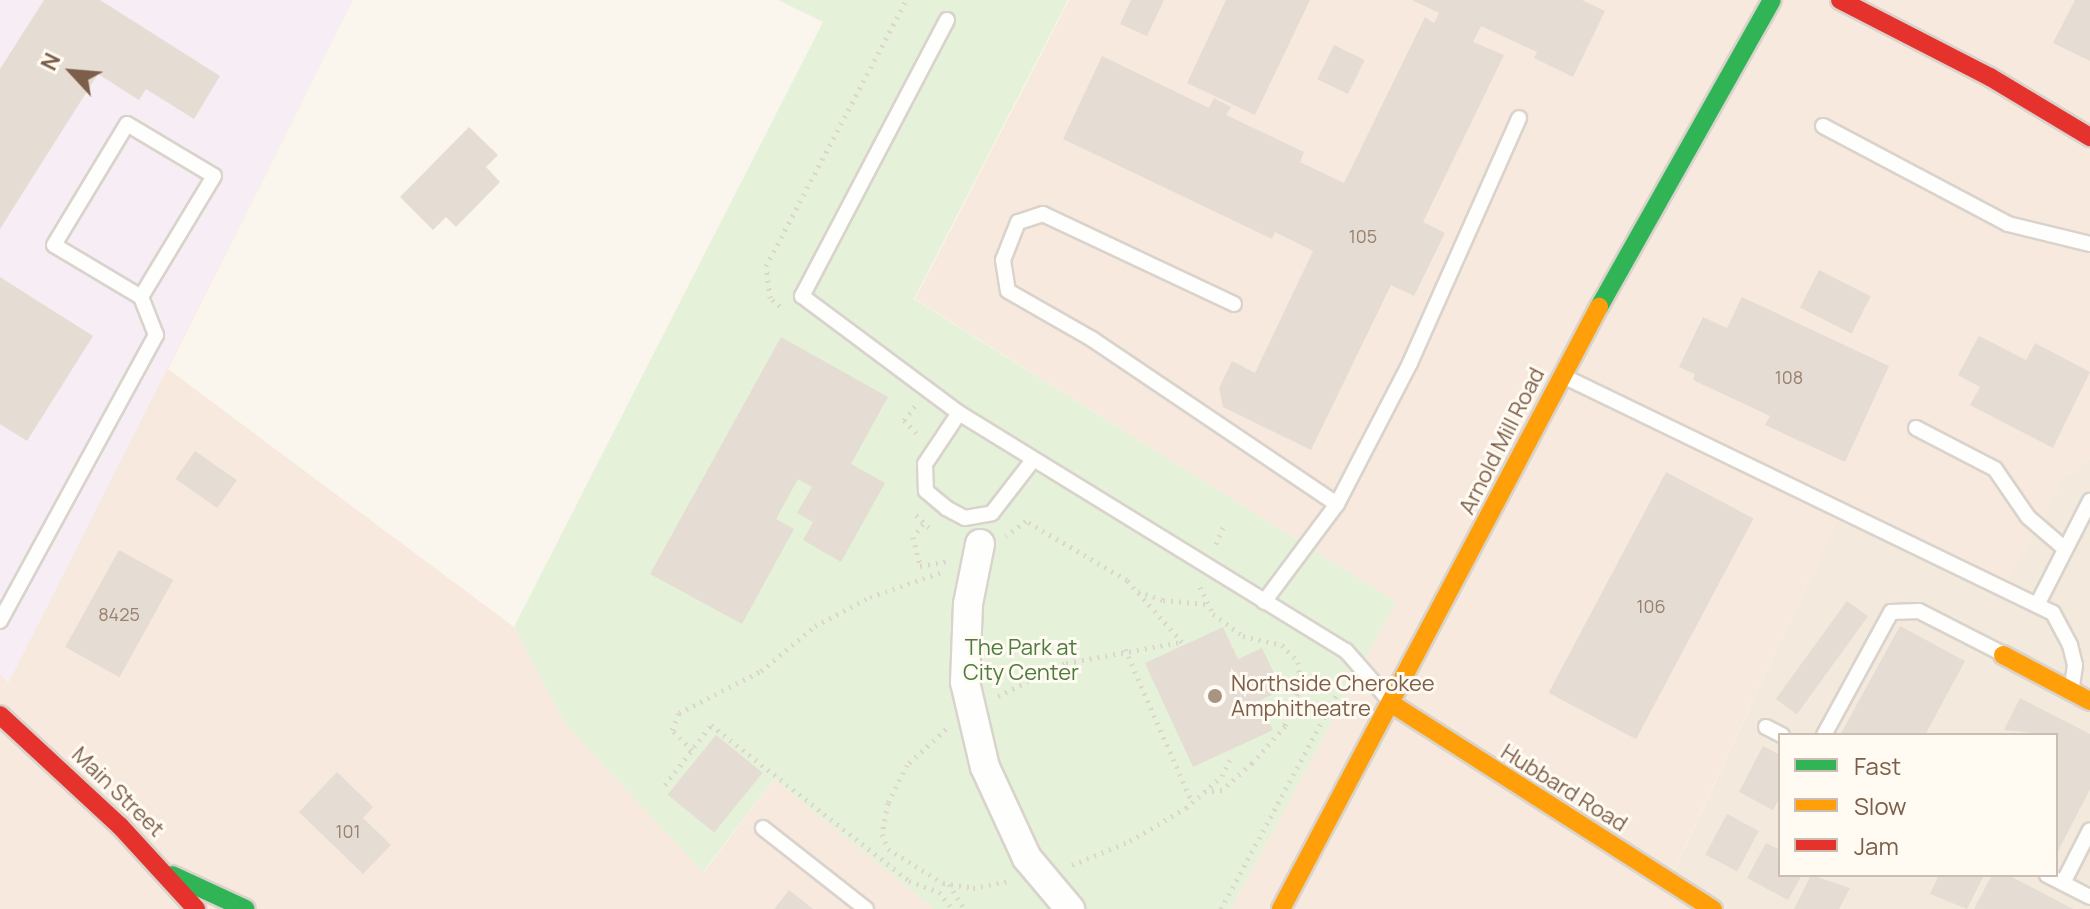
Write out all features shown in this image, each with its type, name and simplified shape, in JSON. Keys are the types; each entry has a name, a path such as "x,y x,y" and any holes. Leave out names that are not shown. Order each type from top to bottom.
{"main road":[{"name":"Arnold Mill Road","path":"1281,909 1392,704 1563,375 1772,0"},
{"path":"1840,0 1990,77 2090,137"},
{"path":"2003,655 2090,701"},
{"name":"Hubbard Road","path":"1392,704 1713,909"},
{"name":"Main Street","path":"7,721 163,871 196,909"},
{"path":"163,871 246,909"}],"street":[{"path":"966,556 965,682 985,767 1027,858 1070,909"}],"lane":[{"path":"947,20 802,296 959,413 1346,651 1392,704"},
{"path":"1264,602 1337,504 1410,363 1519,118"},
{"path":"0,621 156,335 141,297 54,245 127,124 214,176 141,297"},
{"path":"1823,126 2008,224 2090,244"},
{"path":"1234,304 1043,214 1018,222 1003,260 1008,291 1092,339 1337,504"},
{"path":"1563,375 2053,613 2070,645 2075,665 2071,691"},
{"path":"959,413 925,464 926,491 946,508 965,518 992,513 1033,460"},
{"path":"1916,428 1995,469 2028,517 2065,549"},
{"path":"2037,605 2090,501"},
{"path":"1825,733 1891,612 1919,611 2003,655"},
{"path":"0,742 7,721"},
{"path":"1766,727 1778,733"},
{"path":"763,828 866,909"},
{"path":"2063,883 2090,830"},
{"path":"2051,877 2090,897"}],"path":[{"path":"1204,792 1222,790 1252,763 1285,726 1300,686 1298,662 1282,645 1243,636 1207,604 1199,591 1206,564 1225,523"},
{"path":"923,524 913,537 920,566 966,556"},
{"path":"692,750 672,730 679,713 761,671 815,626 870,597 966,556"},
{"path":"1134,589 1163,600 1207,604"},
{"path":"1125,649 1192,802"},
{"path":"1221,909 1336,695"},
{"path":"665,785 711,725 909,881 939,892 953,909"},
{"path":"949,884 964,909"}],"shaded area":[{"path":"0,0 353,0 9,682 0,674"},
{"path":"354,0 168,369 514,627 566,725 704,872 774,779 934,909 0,909 0,674 8,682"},
{"path":"1069,0 2090,0 2090,458 2064,478 2002,592 1840,513 1669,881 1718,909 1231,909 1395,602 915,299"},
{"path":"2090,458 2090,909 1718,909 1669,882 1840,513 2002,591 2064,478"}],"green space":[{"name":"The Park at City Center","path":"778,0 1068,0 914,299 1396,602 1231,909 934,909 774,779 703,872 566,725 514,627 823,22"}],"building":[{"path":"44,0 100,0 220,76 194,119 146,89 139,100 98,74 0,229 0,69"},
{"path":"1131,0 1164,0 1147,36 1120,24"},
{"path":"1226,0 1310,0 1255,115 1187,83"},
{"path":"1412,0 1582,0 1605,11 1573,77 1534,58 1537,52 1481,26 1473,42 1504,55 1423,222 1445,233 1414,296 1391,285 1311,450 1223,407 1219,388 1232,361 1255,373 1313,251 1275,232 1272,239 1063,139 1102,56 1209,108 1214,98 1231,107 1226,115 1304,152 1300,162 1344,183 1425,17 1434,23 1439,13"},
{"path":"2075,0 2090,0 2090,61 2053,43"},
{"path":"1334,45 1365,60 1348,94 1317,79"},
{"path":"469,127 498,155 486,167 500,182 456,227 446,217 433,230 400,197"},
{"path":"1819,270 1871,296 1852,334 1800,307"},
{"path":"0,277 93,336 27,441 0,424"},
{"path":"1742,297 1889,366 1845,462 1765,425 1770,416 1693,380 1695,374 1679,367 1703,317 1727,328"},
{"path":"1979,336 2026,360 2035,343 2090,372 2053,448 1970,405 1980,387 1958,375"},
{"path":"781,337 888,397 851,464 885,483 841,562 803,540 813,522 797,513 812,487 798,479 776,519 794,529 742,624 650,574"},
{"path":"195,451 237,480 217,508 175,479"},
{"path":"1666,472 1753,518 1636,739 1549,693"},
{"path":"119,550 173,580 119,677 65,647"},
{"path":"1847,601 1868,616 1797,714 1776,699"},
{"path":"1900,626 1965,661 1926,733 1841,733"},
{"name":"Northside Cherokee Amphitheatre","path":"1223,627 1238,659 1262,648 1282,690 1259,701 1273,730 1193,767 1145,663"},
{"path":"2020,698 2090,734 2090,789 2058,851 2058,733 2004,730"},
{"path":"716,735 763,773 714,833 668,795"},
{"path":"1763,746 1778,754 1778,801 1773,810 1739,792"},
{"path":"337,772 373,807 363,818 391,845 363,874 299,812"},
{"path":"1727,814 1759,831 1737,872 1705,855"},
{"path":"1766,843 1778,849 1778,877 1801,877 1788,900 1747,878"},
{"path":"1810,877 1850,888 1839,909 1794,909"},
{"path":"1938,877 1983,877 1967,909 1930,894"},
{"path":"1991,877 2012,877 2073,909 1974,909"},
{"path":"789,890 813,909 774,909"}],"traffic: fast":[{"path":"1599,307 1772,0"},
{"path":"172,875 246,909"}],"traffic: slow":[{"path":"1281,909 1599,307"},
{"path":"2003,655 2090,701"},
{"path":"1392,704 1713,909"}],"traffic: jam":[{"path":"1840,0 1990,77 2090,137"},
{"path":"0,715 120,826 196,909"}],"place":[{"name":"Northside Cherokee Amphitheatre","path":"1215,696"}]}
